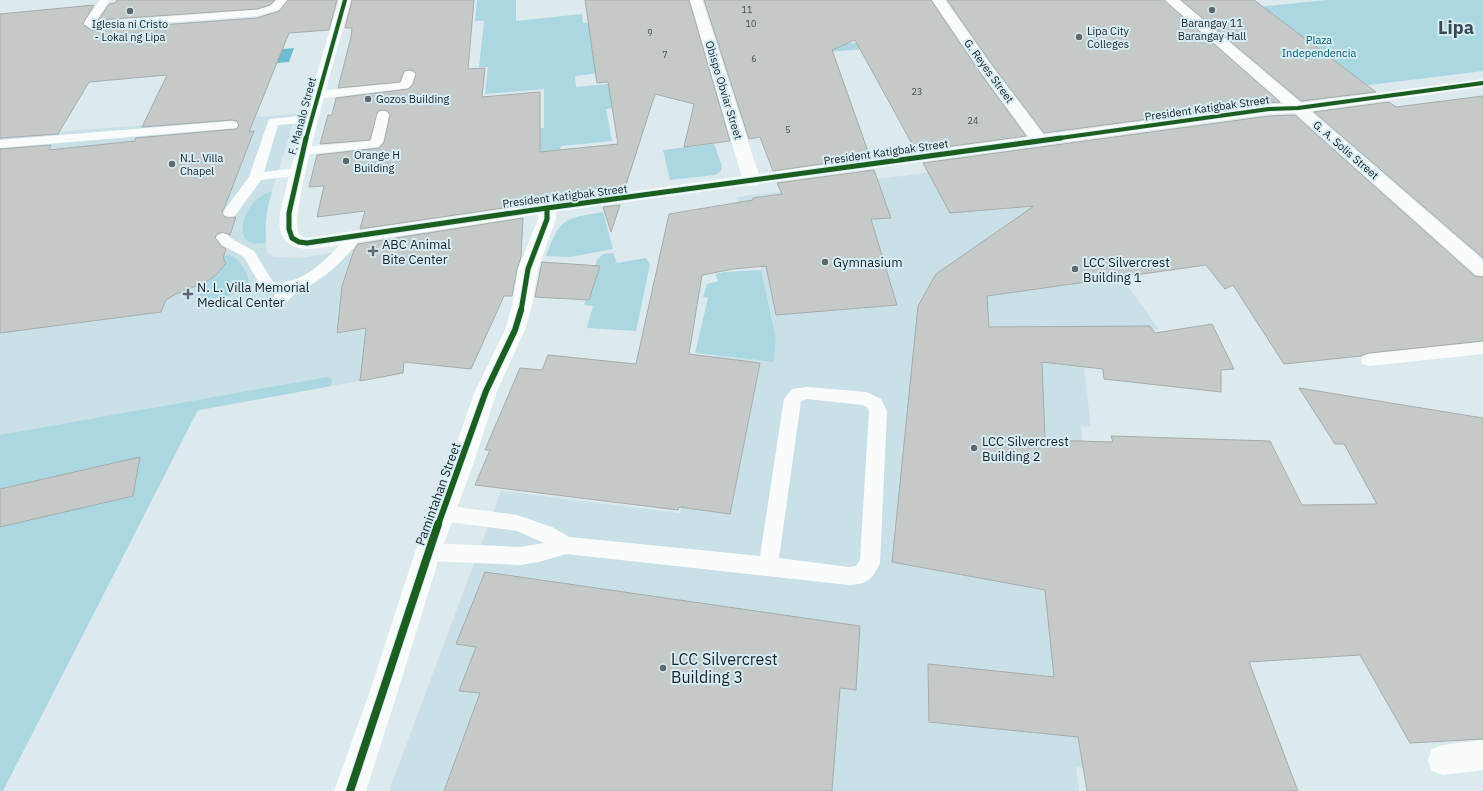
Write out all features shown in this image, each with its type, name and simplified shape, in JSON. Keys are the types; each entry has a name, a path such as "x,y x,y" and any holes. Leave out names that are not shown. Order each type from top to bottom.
{"street":[{"name":"F. Manalo Street","path":"292,239 288,221 298,172 311,119 345,0"},
{"name":"Obispo Obviar Street","path":"696,0 752,181"},
{"name":"G. Reyes Street","path":"938,0 987,70 1040,141"},
{"name":"G. A. Solis Street","path":"1170,0 1298,108 1483,270"},
{"name":"President Katigbak Street","path":"292,239 300,243 308,243 547,208 1269,109 1298,108 1483,83"},
{"name":"Pamintahan Street","path":"350,791 383,694 428,552 486,391 515,330 522,306 528,269 547,219 547,208"},
{"path":"1443,760 1483,756"}],"lane":[{"path":"105,0 89,24 98,26 257,13 275,8 282,0"},
{"path":"318,95 404,86 409,74"},
{"path":"303,151 374,144 377,142 382,115"},
{"path":"230,213 233,206 252,184 256,177 273,122 311,119"},
{"path":"0,144 232,125"},
{"path":"256,177 298,172"},
{"path":"223,238 227,242 249,254 268,286 274,292 277,302 282,296 306,280 342,251 354,236"},
{"path":"268,286 277,289 286,289 306,280"},
{"path":"1369,360 1483,348"},
{"path":"428,552 520,556 539,553 566,545 849,576 861,575 870,563 878,412 876,404 866,399 807,393 798,394 793,399 768,566"},
{"path":"442,513 516,523 545,533 566,545"}],"shaded area":[{"path":"294,48 289,62 234,67 240,53"},
{"name":"N. L. Villa Memorial Medical Center","path":"296,114 268,204 265,226 266,248 268,253 274,257 299,258 368,247 409,321 403,373 0,447 0,136"},
{"path":"1035,159 1159,329 1081,342 1091,427 1081,426 1083,442 1050,438 1058,569 1153,776 1076,767 1079,791 389,791 501,491 680,513 717,355 774,362 776,338 757,250 736,197"}],"green space":[{"path":"477,0 516,0 516,21 582,14 583,23 613,21 615,71 575,76 576,87 616,83 620,107 606,109 612,141 561,146 560,150 474,159 476,135 544,128 544,89 485,94 488,67 479,67 484,21 475,21"},
{"name":"Plaza Independencia","path":"1327,0 1483,0 1483,71 1305,93 1257,7"},
{"path":"883,41 879,48 827,52 823,45"},
{"path":"714,144 722,166 721,171 715,175 670,180 663,150"},
{"path":"272,192 266,217 266,243 253,243 246,239 243,231 244,221 254,202 263,195"},
{"path":"603,212 613,249 570,257 546,256 560,227 566,222 580,216"},
{"path":"613,253 617,263 646,258 650,264 636,331 587,328 593,306 584,305 597,260 603,254"},
{"path":"229,255 236,259 242,266 247,274 249,282 233,294 221,298 201,299 197,285 210,279 218,273 225,261 222,256"},
{"path":"761,270 776,338 774,362 695,353 708,298 703,297 707,284 718,281 715,274 724,272"},
{"path":"327,377 332,379 331,386 198,410 3,791 0,791 0,435"}],"building":[{"path":"117,0 275,0 270,5 257,9 98,20 109,4 115,3"},
{"path":"288,0 337,0 329,30 289,33 249,132 254,131 222,212 225,217 236,217 230,235 222,232 217,234 215,237 221,246 226,249 223,258 226,263 217,274 206,282 176,294 166,300 161,312 0,333 0,149 51,145 49,150 135,141 136,138 236,129 239,126 237,121 232,120 142,127 167,75 89,82 58,134 0,138 0,14 94,5 83,24 91,30 257,18 279,11"},
{"path":"352,0 474,0 468,69 485,68 482,97 540,92 540,152 618,144 608,82 597,83 585,0 689,0 730,141 684,147 694,104 655,94 624,191 599,194 598,190 524,198 523,205 360,229 365,211 317,217 324,186 309,187 317,155 379,148 384,142 390,115 387,111 378,111 370,140 320,144 328,115 332,115 336,98 408,89 413,84 416,74 414,71 409,70 404,71 400,82 338,88 351,37 352,28 345,28"},
{"path":"704,0 931,0 981,74 1026,136 916,151 855,40 832,50 870,157 773,171 760,137 749,139"},
{"name":"Lipa City Colleges","path":"947,0 1164,0 1280,102 1044,133 993,66"},
{"path":"1181,0 1254,0 1376,92 1301,101"},
{"path":"1483,96 1483,258 1314,112 1389,102 1396,107"},
{"path":"1295,115 1475,276 1483,277 1483,341 1284,364 1233,285 1225,289 1206,265 987,296 989,327 1150,326 1155,333 1212,324 1234,369 1221,370 1221,392 1104,379 1103,369 1042,362 1045,440 1113,442 1111,436 1270,441 1302,505 1377,504 1344,444 1335,444 1299,388 1483,418 1483,739 1410,743 1360,655 1249,662 1298,791 1087,791 1078,737 929,722 928,664 1054,677 1045,590 892,562 918,306 936,274 1034,206 950,213 923,163 1269,116"},
{"path":"874,170 891,218 871,219 897,305 776,315 766,266 733,269 702,275 689,354 760,363 730,514 679,507 678,510 475,485 490,450 485,450 520,368 542,370 548,355 636,364 669,214 782,194 777,183"},
{"path":"620,205 611,232 603,207"},
{"path":"523,218 521,257 512,296 504,296 471,369 404,362 403,373 360,381 366,328 337,333 342,286 354,250 358,244"},
{"path":"542,262 600,266 589,300 535,297"},
{"path":"140,457 133,496 0,527 0,489"},
{"name":"LCC Silvercrest Building 3","path":"485,572 860,626 856,690 840,688 832,791 444,791 480,693 459,691 476,647 456,644"}],"cycle path":[{"path":"345,0 310,120 289,213 288,224 290,234 292,238 303,243 320,242 547,208 1269,109 1298,108 1483,83"},
{"path":"350,791 383,694 428,552 464,456 486,391 515,330 522,306 528,269 547,219 547,208"}],"place":[{"name":"Barangay 11 Barangay Hall","path":"1212,10"},
{"name":"Iglesia ni Cristo - Lokal ng Lipa","path":"130,11"},
{"name":"Lipa City Colleges","path":"1079,37"},
{"name":"Gozos Building","path":"368,99"},
{"name":"Orange H Building","path":"346,161"},
{"name":"N.L. Villa Chapel","path":"172,164"},
{"name":"ABC Animal Bite Center","path":"373,251"},
{"name":"Gymnasium","path":"825,262"},
{"name":"LCC Silvercrest Building 1","path":"1075,269"},
{"name":"N. L. Villa Memorial Medical Center","path":"188,294"},
{"name":"LCC Silvercrest Building 2","path":"974,448"},
{"name":"LCC Silvercrest Building 3","path":"663,668"}],"district":[{"name":"Lipa","path":"1456,27"}]}
